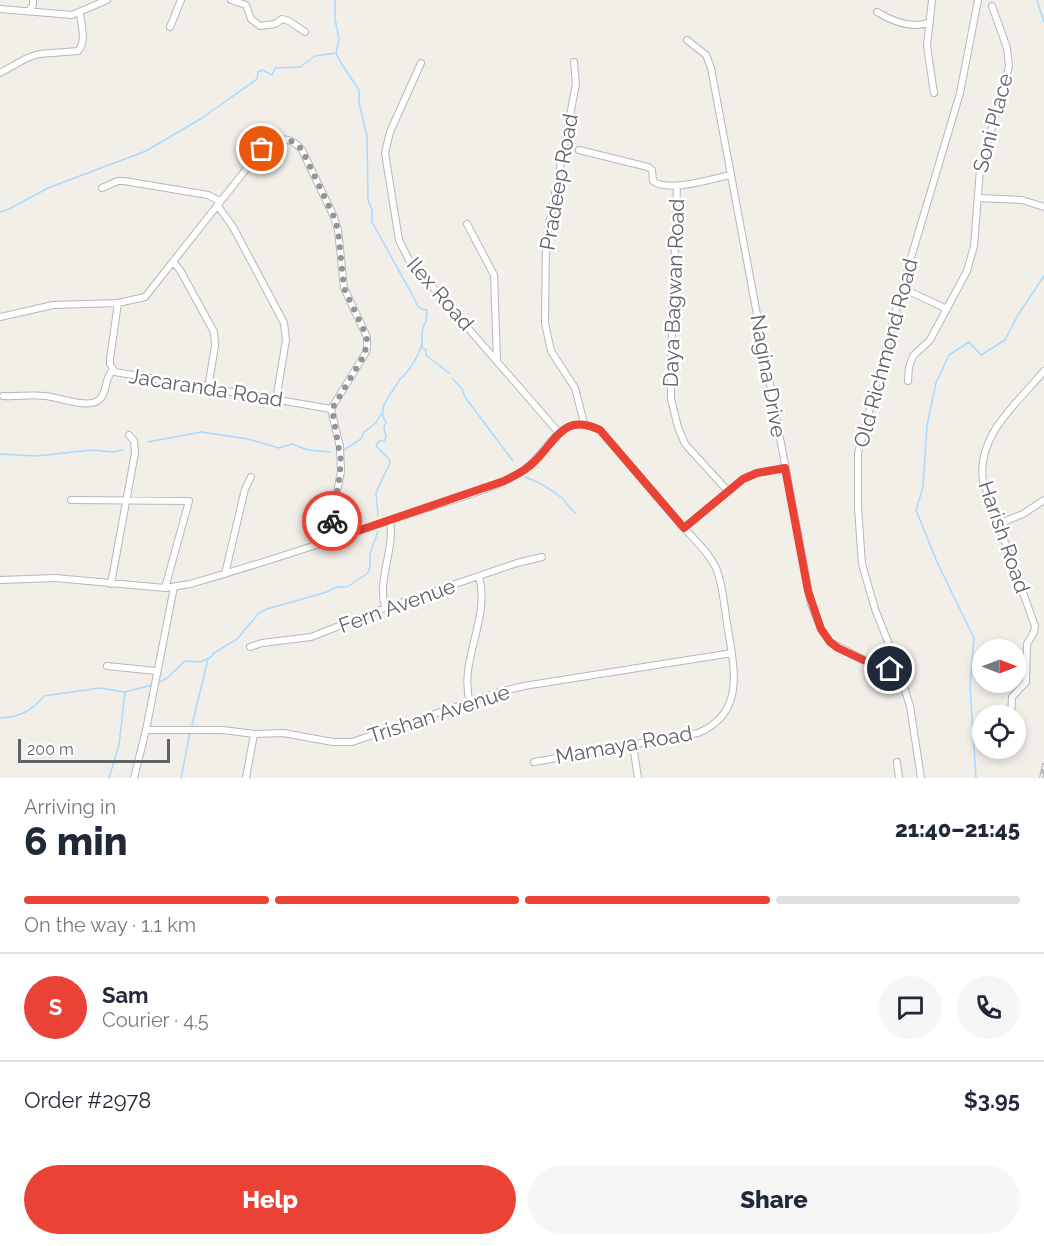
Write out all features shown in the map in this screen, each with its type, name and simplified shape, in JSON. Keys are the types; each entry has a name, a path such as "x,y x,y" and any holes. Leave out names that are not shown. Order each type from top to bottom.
{"street":[{"path":"29,10 33,0"},
{"path":"0,9 64,15 80,13 107,0"},
{"path":"170,27 181,0"},
{"path":"227,8 230,0 246,5 251,19 260,26 274,25 282,20 289,21 305,32"},
{"path":"932,0 927,46 934,93"},
{"name":"Old Richmond Road","path":"921,778 910,706 875,609 862,564 858,472 861,438 902,288 960,93 978,0"},
{"name":"Soni Place","path":"908,381 913,356 930,340 947,309 971,259 977,236 980,169 1009,67 1006,48 992,6"},
{"path":"877,12 900,23 928,24"},
{"path":"0,74 33,55 78,51 83,40 80,13"},
{"name":"Nagina Drive","path":"687,40 702,51 709,61 810,604 825,638 838,648 878,667 899,672"},
{"name":"Pradeep Road","path":"574,62 576,84 546,241 544,323 551,351 575,388 584,423"},
{"name":"Ilex Road","path":"421,63 385,145 399,240 409,261 559,433"},
{"path":"0,316 53,305 118,303 145,297 262,149 280,139 293,142 302,150 334,217 338,230 344,288 367,337 365,354 332,409 340,447 341,471 328,541"},
{"path":"579,150 648,166 652,170 655,183 677,186 730,175"},
{"path":"102,188 118,181 124,181 208,195 219,203 284,323 286,340 276,399"},
{"name":"Daya Bagwan Road","path":"677,186 670,361 671,399 685,444 727,490"},
{"path":"978,198 1022,200 1044,207"},
{"path":"467,224 494,275 497,361"},
{"path":"173,262 180,270 214,332 215,346 208,387"},
{"path":"902,288 947,309"},
{"name":"Jacaranda Road","path":"118,303 110,358 113,370 119,374 332,409"},
{"path":"3,396 42,395 89,404 97,402 102,397 105,381 113,370"},
{"name":"Harish Road","path":"1012,705 1012,697 1026,682 1027,644 1035,630 983,481 983,454 992,432 1044,371"},
{"path":"0,580 55,578 165,588 225,574 390,521 516,476 536,460 559,433 570,426 584,423 600,430 684,528 727,490 748,476 785,468"},
{"path":"111,584 135,453 134,441 129,435"},
{"path":"225,574 245,489 251,477"},
{"path":"71,500 189,501 165,588"},
{"path":"998,524 1023,514 1044,500"},
{"path":"385,608 382,592 392,539 390,521"},
{"name":"Mamaya Road","path":"534,762 698,733 717,721 726,709 734,692 735,675 722,590 716,568 684,528"},
{"name":"Fern Avenue","path":"250,647 262,643 311,637 385,608 517,563 542,557"},
{"path":"470,703 466,679 483,600 479,576"},
{"path":"134,778 174,587"},
{"name":"Trishan Avenue","path":"146,729 223,730 255,734 283,733 333,742 352,742 524,686 732,653"},
{"path":"107,666 156,671"},
{"path":"246,778 255,734"},
{"path":"633,745 638,778"},
{"path":"897,762 899,778"}],"waterway":[{"path":"335,0 335,19 339,39 336,53 359,90 359,102 367,136 368,200 372,210 372,222 417,305 427,310 419,352 384,406 386,438 384,441 379,441 376,446 390,463 376,492 378,516"},
{"path":"1037,0 1044,22"},
{"path":"0,212 48,188 146,151 202,118 257,79 258,72 262,70 272,75 275,68 300,67 315,56 336,53"},
{"path":"976,778 970,687 974,638 937,562 916,510 923,487 927,425 936,383 949,355 969,342 981,355 1005,340 1018,315 1044,276"},
{"path":"422,343 426,355 449,373"},
{"path":"452,378 513,461"},
{"path":"344,450 361,439 364,432 376,423 381,414"},
{"path":"148,442 201,432 248,439 279,448 292,444 308,450 331,452"},
{"path":"0,454 36,456 92,450 113,452 123,450"},
{"path":"525,477 555,492 576,513"},
{"path":"159,682 166,679 185,661 200,662 211,657 237,639 259,613 327,592 336,587 347,587 368,573 370,554 378,531"},
{"path":"192,725 208,659"},
{"path":"0,718 25,712 35,706 44,696 99,688 125,692 152,685"},
{"path":"109,778 119,745 125,692"},
{"path":"181,778 190,732"}],"railway":[{"path":"1041,778 1044,765"}],"way so far":[{"path":"262,149 274,140 287,139 302,150 334,217 338,230 341,274 345,294 367,337 365,354 332,409 341,461 332,521"}],"route":[{"path":"332,521 328,541 504,481 525,470 565,428 584,423 600,430 684,528 727,490 748,476 785,468 810,604 825,638 838,648 878,667 890,669"}]}
